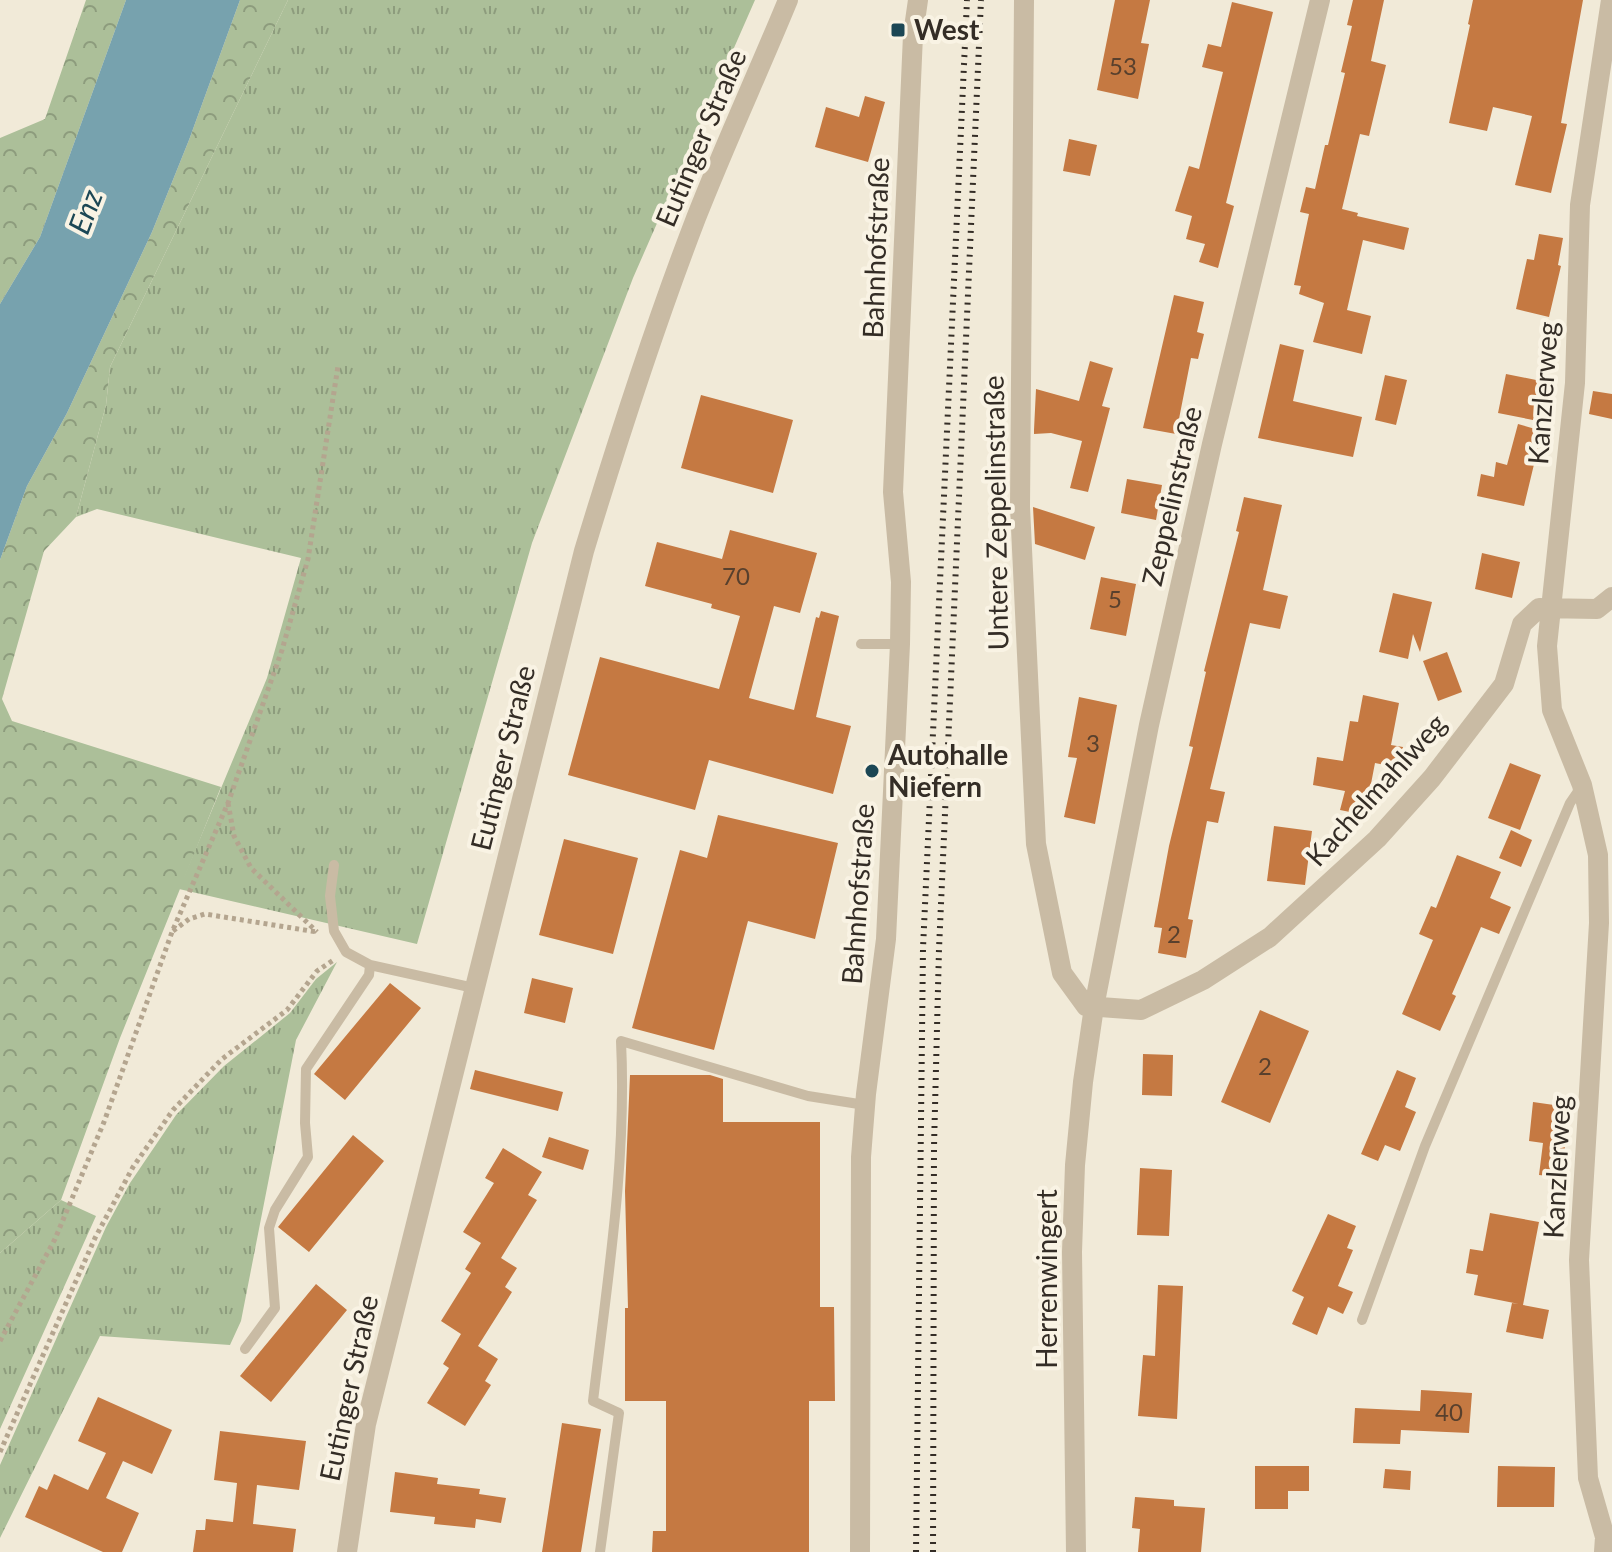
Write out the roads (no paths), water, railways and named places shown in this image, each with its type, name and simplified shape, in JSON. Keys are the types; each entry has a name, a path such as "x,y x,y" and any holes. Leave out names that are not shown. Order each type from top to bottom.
{"street":[{"name":"Eutinger Straße","path":"347,1552 366,1424 584,551 657,323 697,215 788,0"},
{"name":"Bahnhofstraße","path":"860,1552 861,1157 886,939 901,582 893,492 913,35 918,0"},
{"name":"Untere Zeppelinstraße","path":"1024,0 1020,507 1036,844 1062,973 1086,1006 1094,1007"},
{"name":"Zeppelinstraße","path":"1094,1007 1149,725 1212,444 1320,0"},
{"name":"Kanzlerweg","path":"1607,1541 1588,1478 1579,1260 1599,923 1598,855 1582,785 1552,710 1547,646 1575,383 1580,205 1611,0"},
{"path":"1551,608 1597,609 1612,597"},
{"name":"Kachelmahlweg","path":"1094,1007 1141,1010 1203,980 1270,937 1377,839 1432,778 1504,684 1522,624 1539,608 1551,608"},
{"name":"Herrenwingert","path":"1076,1552 1072,1237 1081,1096 1094,1007"}],"lane":[{"path":"861,644 900,644"},
{"path":"1362,1320 1425,1146 1570,803 1582,785"},
{"path":"334,865 330,896 334,931 346,952 370,965 474,988"},
{"path":"245,1349 275,1308 269,1228 275,1210 308,1157 306,1069 369,975 370,965"},
{"path":"600,1552 619,1413 593,1401 618,1193 623,1075 621,1041 808,1096 865,1105"}],"water":[{"name":"Enz","path":"126,0 240,0 152,232 67,413 27,486 0,560 0,304 40,237"}],"railway":[{"path":"916,1552 923,948 967,0"},
{"path":"933,1552 934,1147 939,949 981,0"}],"place":[{"name":"West","path":"898,30"},
{"name":"Autohalle Niefern","path":"872,771"}]}
